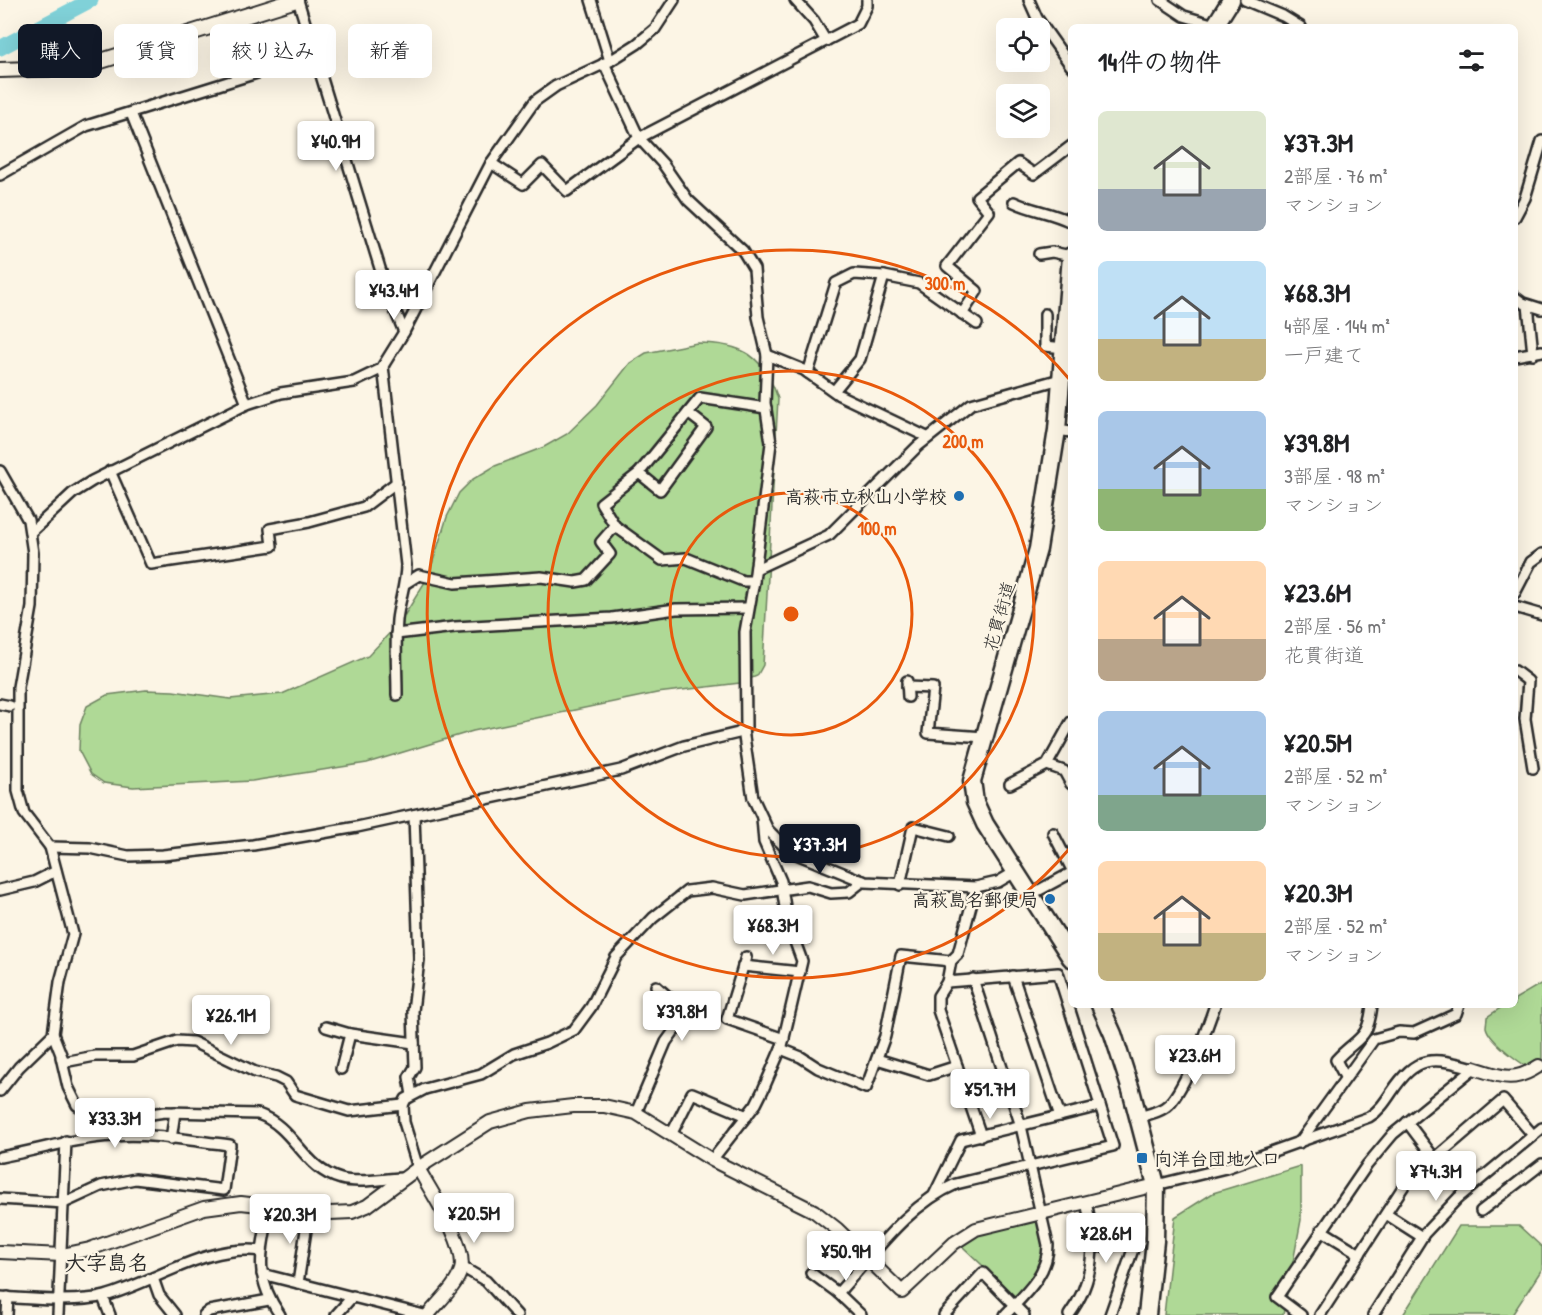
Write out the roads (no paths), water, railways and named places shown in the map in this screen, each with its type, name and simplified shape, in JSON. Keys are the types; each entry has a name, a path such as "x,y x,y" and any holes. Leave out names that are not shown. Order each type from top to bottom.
{"highway":[{"path":"1215,24 1231,0"},
{"name":"花貫街道","path":"1065,936 1030,896 985,824 972,792 972,781 1038,549 1064,431 1066,377 1064,348 1068,298"},
{"path":"1101,1008 1121,1057 1139,1117 1155,1185 1155,1241 1147,1315"}],"main road":[{"path":"0,70 64,68 101,61 297,0"}],"street":[{"path":"297,0 305,24"},
{"path":"591,0 607,62 639,138 663,164 688,200 743,251 752,265 758,317 767,355 766,408 771,443 756,569 748,608 745,640 747,721 743,730 749,783 762,818 774,838 789,851 863,881 900,885 976,887 998,882 1014,872"},
{"path":"31,532 73,493 110,471 247,404 281,393 354,382 373,374 383,366 404,332 491,163 540,97 556,86 607,62 655,29 674,0"},
{"path":"795,0 814,21 826,41"},
{"path":"491,163 523,184 542,165 567,191 639,138 858,24 867,6 867,0"},
{"path":"1029,0 1037,18 1068,62"},
{"path":"1160,0 1184,16 1208,24"},
{"path":"1245,0 1296,24"},
{"path":"0,175 86,126 242,78"},
{"path":"322,78 386,288 404,332"},
{"path":"131,113 247,404"},
{"path":"1518,211 1525,198 1542,141"},
{"path":"962,314 977,291 946,266 989,212 977,197 1017,163 1034,174 1068,148"},
{"path":"1014,202 1029,209 1049,211 1068,220"},
{"path":"1039,254 1052,252 1068,255"},
{"path":"808,373 836,283 854,274 884,276 919,283 977,324"},
{"path":"834,391 860,359 884,276"},
{"path":"1518,299 1542,309"},
{"path":"1518,356 1538,353 1528,304"},
{"path":"1045,314 1045,346 1064,348"},
{"path":"767,355 808,373 834,391 927,437"},
{"path":"383,366 406,583 399,608 396,634 398,695"},
{"path":"756,569 830,535 927,437 978,400 1066,377"},
{"path":"754,581 743,580 686,558 662,560 615,526 602,503 639,474 700,398 766,408"},
{"path":"639,474 660,490 675,472 706,427 688,414"},
{"path":"0,471 28,520 31,532 33,591 18,687 18,791 24,813 50,848 73,934 60,982 53,1034 68,1088 77,1105 85,1110 127,1109 144,1114 175,1112 258,1114 273,1119 288,1131 296,1146 323,1172 342,1180 406,1178"},
{"path":"110,471 151,564 272,546 270,529 309,522 364,507 397,482"},
{"path":"406,583 419,575 455,583 541,577 575,582 586,580 610,554 601,542 615,526"},
{"path":"1518,587 1531,562 1542,554"},
{"path":"1518,607 1542,615"},
{"path":"396,634 455,627 612,618 675,609 748,608"},
{"path":"1518,673 1528,681 1525,719 1533,768"},
{"path":"908,688 933,688 928,733 984,737"},
{"path":"1010,784 1047,765 1068,727"},
{"path":"50,848 90,848 128,856 163,855 253,845 414,815 621,770 684,746 743,730"},
{"path":"1047,765 1064,771 1068,778"},
{"path":"412,1095 410,1077 416,1066 413,1011 419,960 414,815"},
{"path":"712,1160 756,1104 782,1044 800,972 802,956 787,920 783,889 764,842 762,818"},
{"path":"900,885 913,827 949,836"},
{"path":"1053,833 1068,862"},
{"path":"0,890 34,882 56,872"},
{"path":"1030,896 1068,875"},
{"path":"61,1057 64,1062 95,1056 133,1056 177,1041 193,1042 255,1072 286,1082 295,1095 349,1111 403,1105 412,1095 425,1089 481,1074 514,1054 547,1043 574,1030 591,1006 616,957 652,918 687,891 712,888 745,895 808,886 831,893 849,892 863,881"},
{"path":"976,887 958,954 951,961 947,982 938,996 937,1007 981,1136"},
{"path":"800,972 745,962 727,1019 782,1044 818,1068 866,1088 885,1036 901,956 951,961"},
{"path":"947,982 1058,973 1068,1005"},
{"path":"1013,976 1060,1116"},
{"path":"973,979 1021,1126 1048,1245 1046,1261 1032,1287 1005,1315"},
{"path":"636,1113 666,1042 684,1017 682,1009 656,986"},
{"path":"838,1293 912,1213 934,1195 956,1184 1113,1146 1069,1008"},
{"path":"1344,1077 1336,1060 1362,1039 1370,1025 1372,1008"},
{"path":"1299,1143 1344,1077 1374,1039 1399,1032 1414,1033 1456,1014 1458,1008"},
{"path":"1139,1117 1162,1110 1170,1103 1213,1010"},
{"path":"326,1027 350,1034 414,1043"},
{"path":"0,1091 19,1067 53,1034"},
{"path":"341,1069 350,1034"},
{"path":"877,1059 929,1075 957,1066"},
{"path":"0,1252 62,1255 99,1246 216,1204 270,1205 352,1212 367,1206 469,1133 505,1116 590,1105 636,1113 672,1133 712,1160 814,1211 837,1229 902,1292 954,1243 976,1228 1226,1168 1299,1143 1376,1113 1402,1077 1420,1063 1444,1060 1512,1078 1520,1077 1541,1065"},
{"path":"1302,1315 1277,1297 1321,1230 1392,1134 1474,1068"},
{"path":"672,1133 692,1093 747,1116"},
{"path":"1320,1315 1405,1184 1503,1100 1533,1135"},
{"path":"403,1105 406,1131 418,1168 459,1244 462,1268 450,1289 428,1315"},
{"path":"934,1195 961,1140 1100,1106"},
{"path":"171,1139 175,1112"},
{"path":"1407,1122 1435,1159"},
{"path":"1373,1315 1422,1237 1458,1198 1542,1128"},
{"path":"0,1157 66,1141 130,1135 230,1145 224,1190 135,1179 100,1186 64,1203 0,1199"},
{"path":"58,1315 66,1141"},
{"path":"1482,1211 1542,1164"},
{"path":"1069,1315 1086,1287 1093,1248 1086,1202"},
{"path":"270,1205 262,1251 262,1274 269,1300 280,1315"},
{"path":"298,1283 309,1210"},
{"path":"1386,1214 1422,1237"},
{"path":"1321,1230 1360,1254"},
{"path":"1093,1248 1137,1238 1110,1315"},
{"path":"8,1315 4,1297 57,1300 103,1297 225,1252 250,1249 262,1251"},
{"path":"462,1268 486,1281 517,1315"},
{"path":"811,1273 838,1293 861,1315"},
{"path":"944,1315 983,1273 1024,1315"},
{"path":"262,1274 424,1315"},
{"path":"153,1278 159,1295 175,1315"},
{"path":"336,1315 353,1296"},
{"path":"103,1297 111,1315"},
{"path":"204,1315 209,1311 225,1307 269,1300"}],"waterway":[{"path":"0,48 91,0"}],"place":[{"name":"高萩市立秋山小学校","path":"959,496"},
{"name":"高萩島名郵便局","path":"1050,899"},
{"name":"向洋台団地入口","path":"1142,1158"}],"district":[{"name":"大字島名","path":"107,1262"}]}
